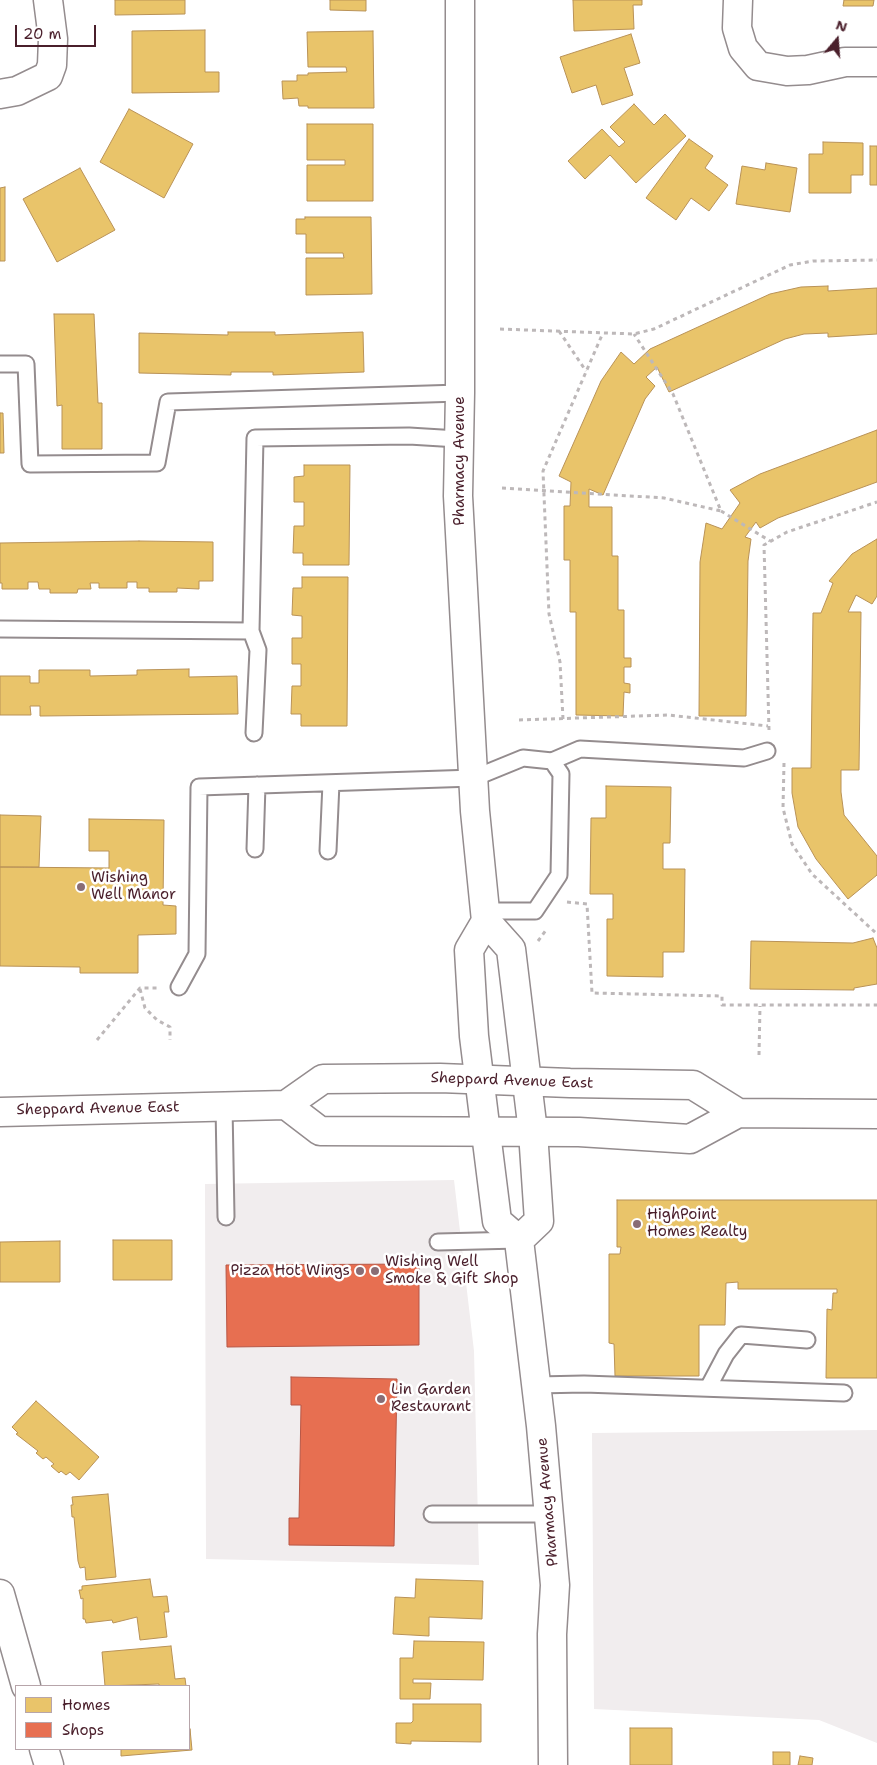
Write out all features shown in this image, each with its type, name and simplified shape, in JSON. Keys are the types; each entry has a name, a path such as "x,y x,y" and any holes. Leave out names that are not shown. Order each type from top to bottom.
{"street":[{"path":"0,94 17,91 48,76 52,65 53,39 48,0"},
{"name":"Pharmacy Avenue","path":"460,0 460,393 458,496 475,811 486,916"},
{"path":"738,0 737,28 744,48 758,66 786,71 808,70 846,62 877,62"},
{"path":"486,916 511,949 533,1132 539,1220 519,1240 497,1222 480,1079 469,950 486,916"},
{"name":"Sheppard Avenue East","path":"0,1112 286,1105 323,1079 480,1079 527,1080 570,1084 693,1085 738,1113"},
{"path":"286,1105 320,1131 533,1132 690,1139 738,1113 877,1114"},
{"name":"Pharmacy Avenue","path":"519,1240 537,1385 554,1585 552,1634 553,1765"},
{"path":"0,1594 26,1685"},
{"path":"44,1750 49,1765"}],"lane":[{"path":"0,364 26,364 30,464 157,463 168,402 460,393"},
{"path":"254,733 258,650 251,631 255,438 409,436 458,439"},
{"path":"0,630 251,631"},
{"path":"179,987 197,954 198,787 474,778 523,758 552,761 580,749 744,758 773,753"},
{"path":"486,916 535,912 559,875 560,774 552,761"},
{"path":"328,851 331,782"},
{"path":"255,849 257,785"},
{"path":"224,1106 226,1218"},
{"path":"438,1242 519,1240"},
{"path":"708,1388 726,1354 742,1335 808,1340"},
{"path":"537,1385 844,1393"},
{"path":"432,1514 549,1514"}],"path":[{"path":"500,329 634,334 654,329 790,265 813,260 877,260"},
{"path":"558,330 586,372"},
{"path":"563,719 560,662 549,614 543,472 602,334"},
{"path":"634,334 673,394 721,511"},
{"path":"502,488 664,498 721,511 770,541"},
{"path":"772,736 768,726 764,545 787,532 877,502"},
{"path":"520,720 668,715 768,726"},
{"path":"773,753 784,763 783,808 792,844 812,874 877,934"},
{"path":"566,902 587,904 592,993 722,996 722,1004 760,1006 877,1005"},
{"path":"97,1040 140,988 179,987"},
{"path":"140,988 145,1008 157,1020 170,1027 170,1040"},
{"path":"759,1055 760,1006"}],"shaded area":[{"path":"454,1180 474,1351 479,1565 206,1559 205,1184"},
{"path":"877,1430 877,1743 819,1720 594,1709 592,1433"}],"building: Homes":[{"path":"115,0 185,0 185,14 115,15"},
{"path":"330,0 366,0 366,11 330,10"},
{"path":"573,0 642,0 642,5 633,5 634,29 574,31"},
{"path":"844,0 874,0 873,6 843,6"},
{"path":"205,30 205,72 219,72 219,92 132,93 132,31"},
{"path":"373,31 374,108 308,108 308,106 299,106 298,98 283,99 282,81 297,81 297,75 308,75 308,73 347,72 346,67 308,67 307,32"},
{"path":"631,34 640,63 624,68 633,95 602,105 596,85 572,93 560,57"},
{"path":"634,104 654,125 665,114 686,136 636,183 610,155 585,179 568,161 602,129 619,147 625,142 610,127"},
{"path":"129,109 193,144 164,198 100,162"},
{"path":"307,124 373,124 373,201 307,201 307,165 345,165 345,160 307,160"},
{"path":"689,139 713,156 705,168 728,185 709,211 691,198 676,220 646,198"},
{"path":"823,142 863,143 863,175 851,175 851,193 809,193 809,154 823,154"},
{"path":"870,146 877,146 877,185 870,185"},
{"path":"766,163 797,168 790,212 736,204 742,166 765,170"},
{"path":"80,168 115,230 57,262 23,199"},
{"path":"5,187 5,261 0,261 0,188"},
{"path":"305,217 371,217 372,294 306,295 306,258 344,258 343,253 306,253 306,234 296,234 296,219 305,219"},
{"path":"828,286 828,291 877,288 877,334 828,337 828,333 804,334 785,339 669,392 657,367 646,377 655,386 645,399 603,495 589,489 589,507 612,507 612,556 618,556 618,610 624,610 624,658 631,658 631,667 624,667 624,683 630,684 630,693 624,692 623,716 576,715 576,612 570,612 570,560 564,560 564,506 570,506 571,482 559,476 601,381 621,352 634,364 650,349 770,294 801,287"},
{"path":"54,314 94,314 98,403 102,403 102,449 62,449 62,405 57,406"},
{"path":"228,332 275,332 275,335 363,332 364,372 273,375 273,372 231,372 231,375 139,373 139,333 228,335"},
{"path":"0,413 3,413 4,453 0,453"},
{"path":"877,430 877,482 778,518 760,528 756,522 745,537 751,539 748,561 746,716 699,716 700,562 706,523 722,529 740,503 730,490 760,474"},
{"path":"304,465 350,465 349,565 303,565 303,553 293,553 294,526 304,526 304,502 294,502 294,477 304,476"},
{"path":"877,539 877,596 872,604 856,595 848,612 861,612 859,770 841,770 841,792 844,815 877,856 877,875 848,899 816,859 798,827 792,793 792,768 811,768 813,613 821,613 833,583 829,581 852,554"},
{"path":"213,542 213,581 199,581 199,589 177,588 177,592 149,592 149,588 137,588 137,582 127,582 127,588 99,588 99,583 90,583 91,589 78,589 77,593 50,593 50,589 39,589 38,582 28,582 28,589 2,589 2,583 0,583 0,543"},
{"path":"302,577 348,577 347,726 301,726 301,714 291,714 292,686 301,686 301,664 292,664 292,638 302,638 302,616 292,615 293,588 302,588"},
{"path":"189,669 189,677 237,676 238,714 40,716 40,706 30,706 31,715 0,715 0,676 30,676 30,683 39,683 39,670 90,670 90,676 137,675 137,670"},
{"path":"606,786 671,787 670,843 663,843 663,869 685,869 684,952 663,952 663,977 607,976 607,919 613,919 613,894 590,894 591,818 606,818"},
{"path":"0,815 41,816 39,867 0,867"},
{"name":"Wishing Well Manor","path":"89,819 164,820 163,905 176,906 176,934 138,935 138,973 80,973 80,967 0,966 0,867 109,868 109,851 89,851"},
{"path":"873,938 877,948 877,984 854,988 854,990 750,989 751,941 853,943"},
{"path":"617,1200 877,1200 877,1378 826,1378 827,1309 832,1310 833,1293 837,1293 837,1289 738,1289 738,1282 726,1283 725,1325 699,1325 699,1376 615,1376 614,1344 609,1343 609,1254 620,1254 621,1247 617,1247"},
{"path":"113,1240 172,1240 172,1280 113,1280"},
{"path":"60,1241 60,1282 0,1282 0,1242"},
{"path":"36,1401 99,1457 79,1480 70,1472 66,1475 61,1471 59,1473 51,1466 54,1464 46,1457 43,1459 36,1453 38,1451 16,1434 18,1433 12,1427"},
{"path":"108,1494 116,1577 86,1580 85,1567 80,1568 78,1561 74,1517 72,1517 72,1497"},
{"path":"150,1579 153,1597 167,1596 169,1612 164,1612 167,1637 140,1640 137,1617 113,1623 112,1620 86,1623 85,1619 83,1619 83,1598 81,1599 79,1590 82,1590 82,1586"},
{"path":"416,1579 483,1581 482,1619 429,1617 429,1636 393,1634 395,1597 415,1598"},
{"path":"414,1641 484,1642 483,1680 413,1679 413,1683 431,1683 430,1699 400,1699 400,1658 413,1658"},
{"path":"171,1646 175,1679 185,1678 186,1685 105,1685 102,1652"},
{"path":"413,1704 481,1704 481,1742 411,1741 411,1744 396,1743 396,1723 411,1723 413,1721"},
{"path":"630,1728 672,1728 672,1765 630,1765"},
{"path":"190,1729 192,1750 121,1756 121,1750 190,1750"},
{"path":"773,1752 790,1752 790,1765 773,1765"},
{"path":"800,1756 813,1758 812,1765 798,1765"}],"building: Shops":[{"path":"419,1264 419,1345 227,1347 226,1265"},
{"path":"291,1377 397,1379 394,1546 289,1545 289,1518 299,1518 301,1405 291,1405"}],"place":[{"name":"Wishing Well Manor","path":"81,887"},
{"name":"HighPoint Homes Realty","path":"637,1224"},
{"name":"Pizza Hot Wings","path":"360,1271"},
{"name":"Wishing Well Smoke & Gift Shop","path":"375,1271"},
{"name":"Lin Garden Restaurant","path":"381,1399"}]}
